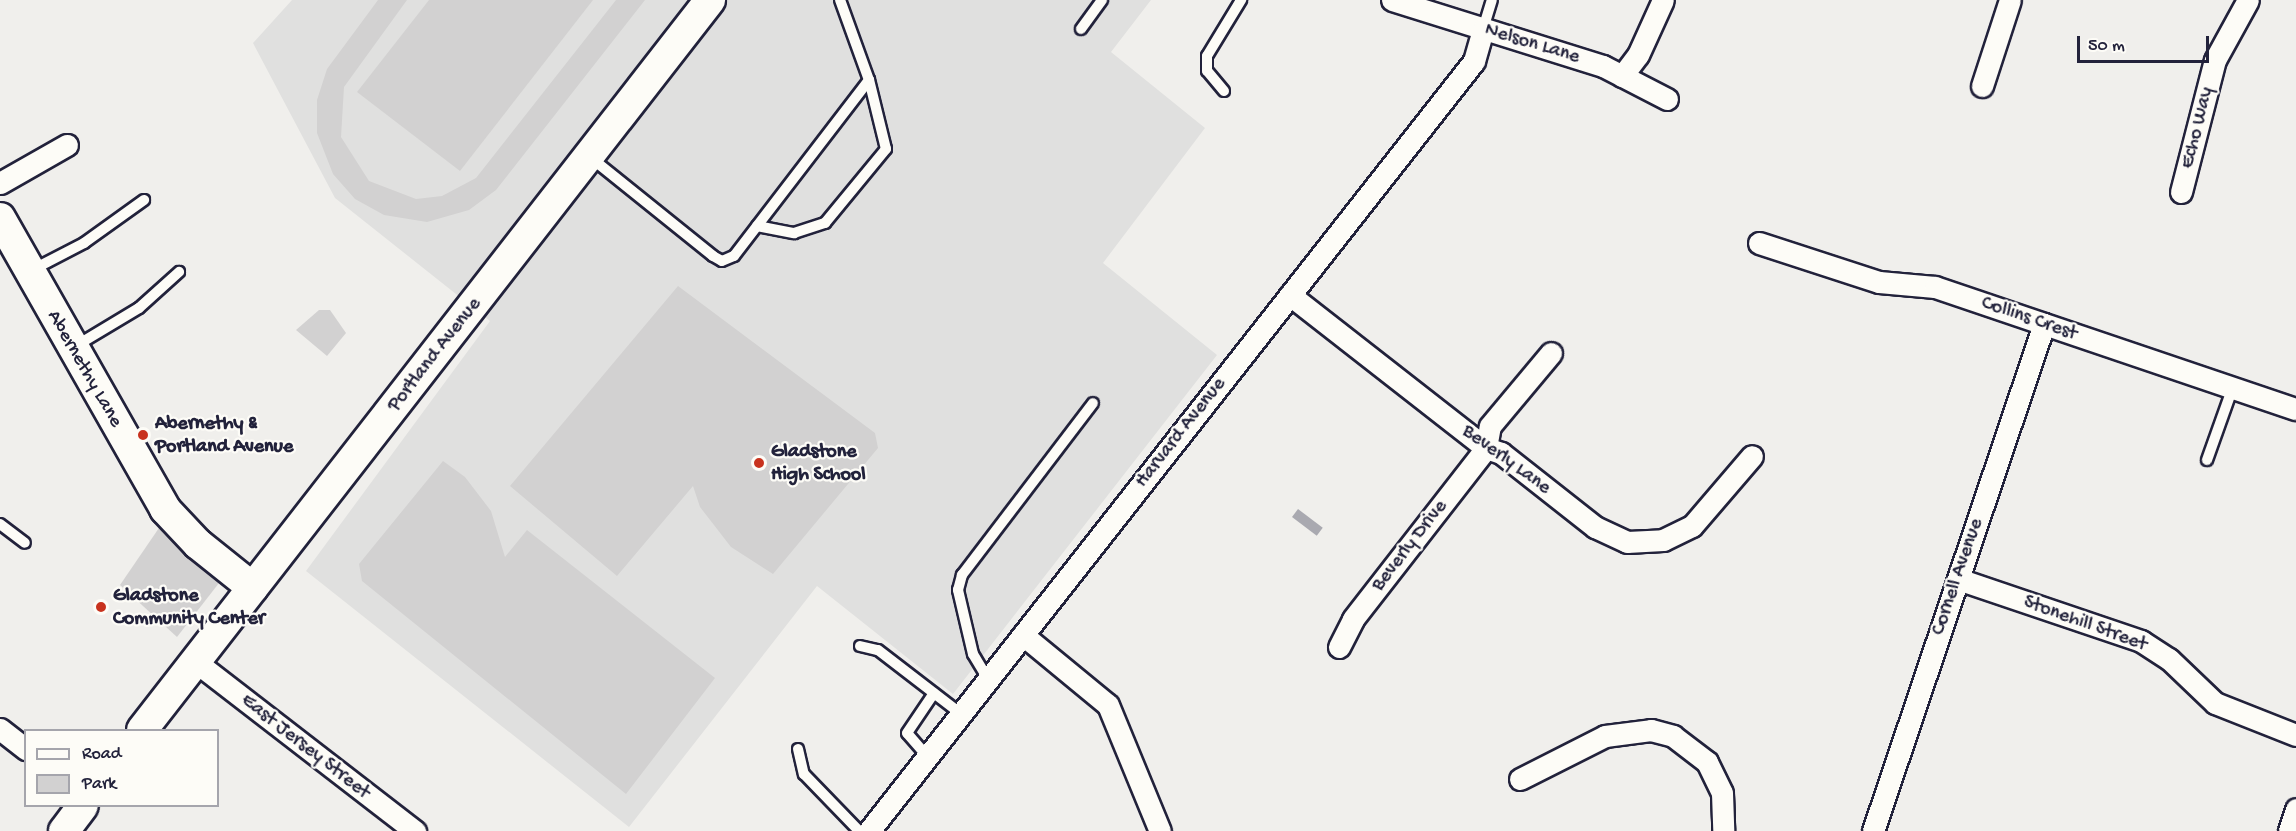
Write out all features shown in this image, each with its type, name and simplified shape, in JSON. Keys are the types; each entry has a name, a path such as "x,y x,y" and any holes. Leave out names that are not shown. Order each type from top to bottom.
{"street":[{"name":"Portland Avenue","path":"151,720 710,0"},
{"path":"1622,76 1638,55 1663,0"},
{"path":"1982,86 2010,0"},
{"name":"Echo Way","path":"2181,192 2215,60 2248,0"},
{"name":"Nelson Lane","path":"1401,1 1622,76 1667,99"},
{"name":"Harvard Avenue","path":"869,831 1474,62 1483,29"},
{"path":"0,183 67,146"},
{"name":"Abernethy Lane","path":"0,218 71,349 172,518 253,588"},
{"name":"Collins Crest","path":"1759,243 1879,282 1935,287 2296,409"},
{"name":"Beverly Lane","path":"1290,295 1486,448 1502,453 1595,527 1643,544 1692,526 1752,456"},
{"name":"Cornell Avenue","path":"1873,831 2044,324"},
{"path":"1486,448 1490,426 1551,352"},
{"name":"Beverly Drive","path":"1339,647 1353,619 1486,448"},
{"name":"Stonehill Street","path":"1958,579 2141,641 2169,659 2215,703 2296,735"},
{"path":"1023,635 1108,705 1160,831"},
{"name":"East Jersey Street","path":"196,662 414,831"},
{"path":"0,729 24,747"},
{"path":"1520,779 1605,736 1651,730 1673,736 1707,762 1722,793 1723,831"},
{"path":"63,831 82,807"},
{"path":"2289,831 2296,809"}],"lane":[{"path":"757,226 794,233 825,223 886,149 869,80 840,0"},
{"path":"1081,29 1102,0"},
{"path":"1224,91 1207,71 1207,56 1242,0"},
{"path":"1483,29 1492,0"},
{"path":"590,157 722,261 734,256 869,80"},
{"path":"29,272 84,243 144,200"},
{"path":"71,349 139,308 179,272"},
{"path":"2207,460 2233,387"},
{"path":"988,679 973,654 958,590 962,575 1093,403"},
{"path":"0,524 25,543"},
{"path":"860,646 878,650 961,714"},
{"path":"927,756 907,733 934,693"},
{"path":"798,749 804,774 859,831"}],"shaded area":[{"name":"Gladstone High School","path":"292,0 1151,0 1111,52 1205,128 1103,263 1217,355 953,694 817,586 629,827 306,571 490,321 335,198 253,43"},
{"path":"1298,509 1323,528 1317,536 1292,517"}],"green space":[{"path":"378,0 407,0 344,87 341,137 369,181 416,199 442,196 476,178 616,0 645,0 496,190 469,210 427,222 384,215 355,199 333,174 317,133 317,100 327,69"},
{"path":"429,0 593,0 460,171 357,92"},
{"path":"678,286 875,433 878,448 773,574 731,547 700,507 693,486 617,576 510,486"},
{"path":"319,310 330,310 346,333 327,356 296,330"},
{"path":"443,461 465,477 491,511 505,557 527,530 715,678 626,794 362,581 359,564"},
{"path":"161,525 219,583 177,637 120,585"}],"place":[{"name":"Abernethy & Portland Avenue","path":"143,435"},
{"name":"Gladstone High School","path":"759,463"},
{"name":"Gladstone Community Center","path":"101,607"}]}
